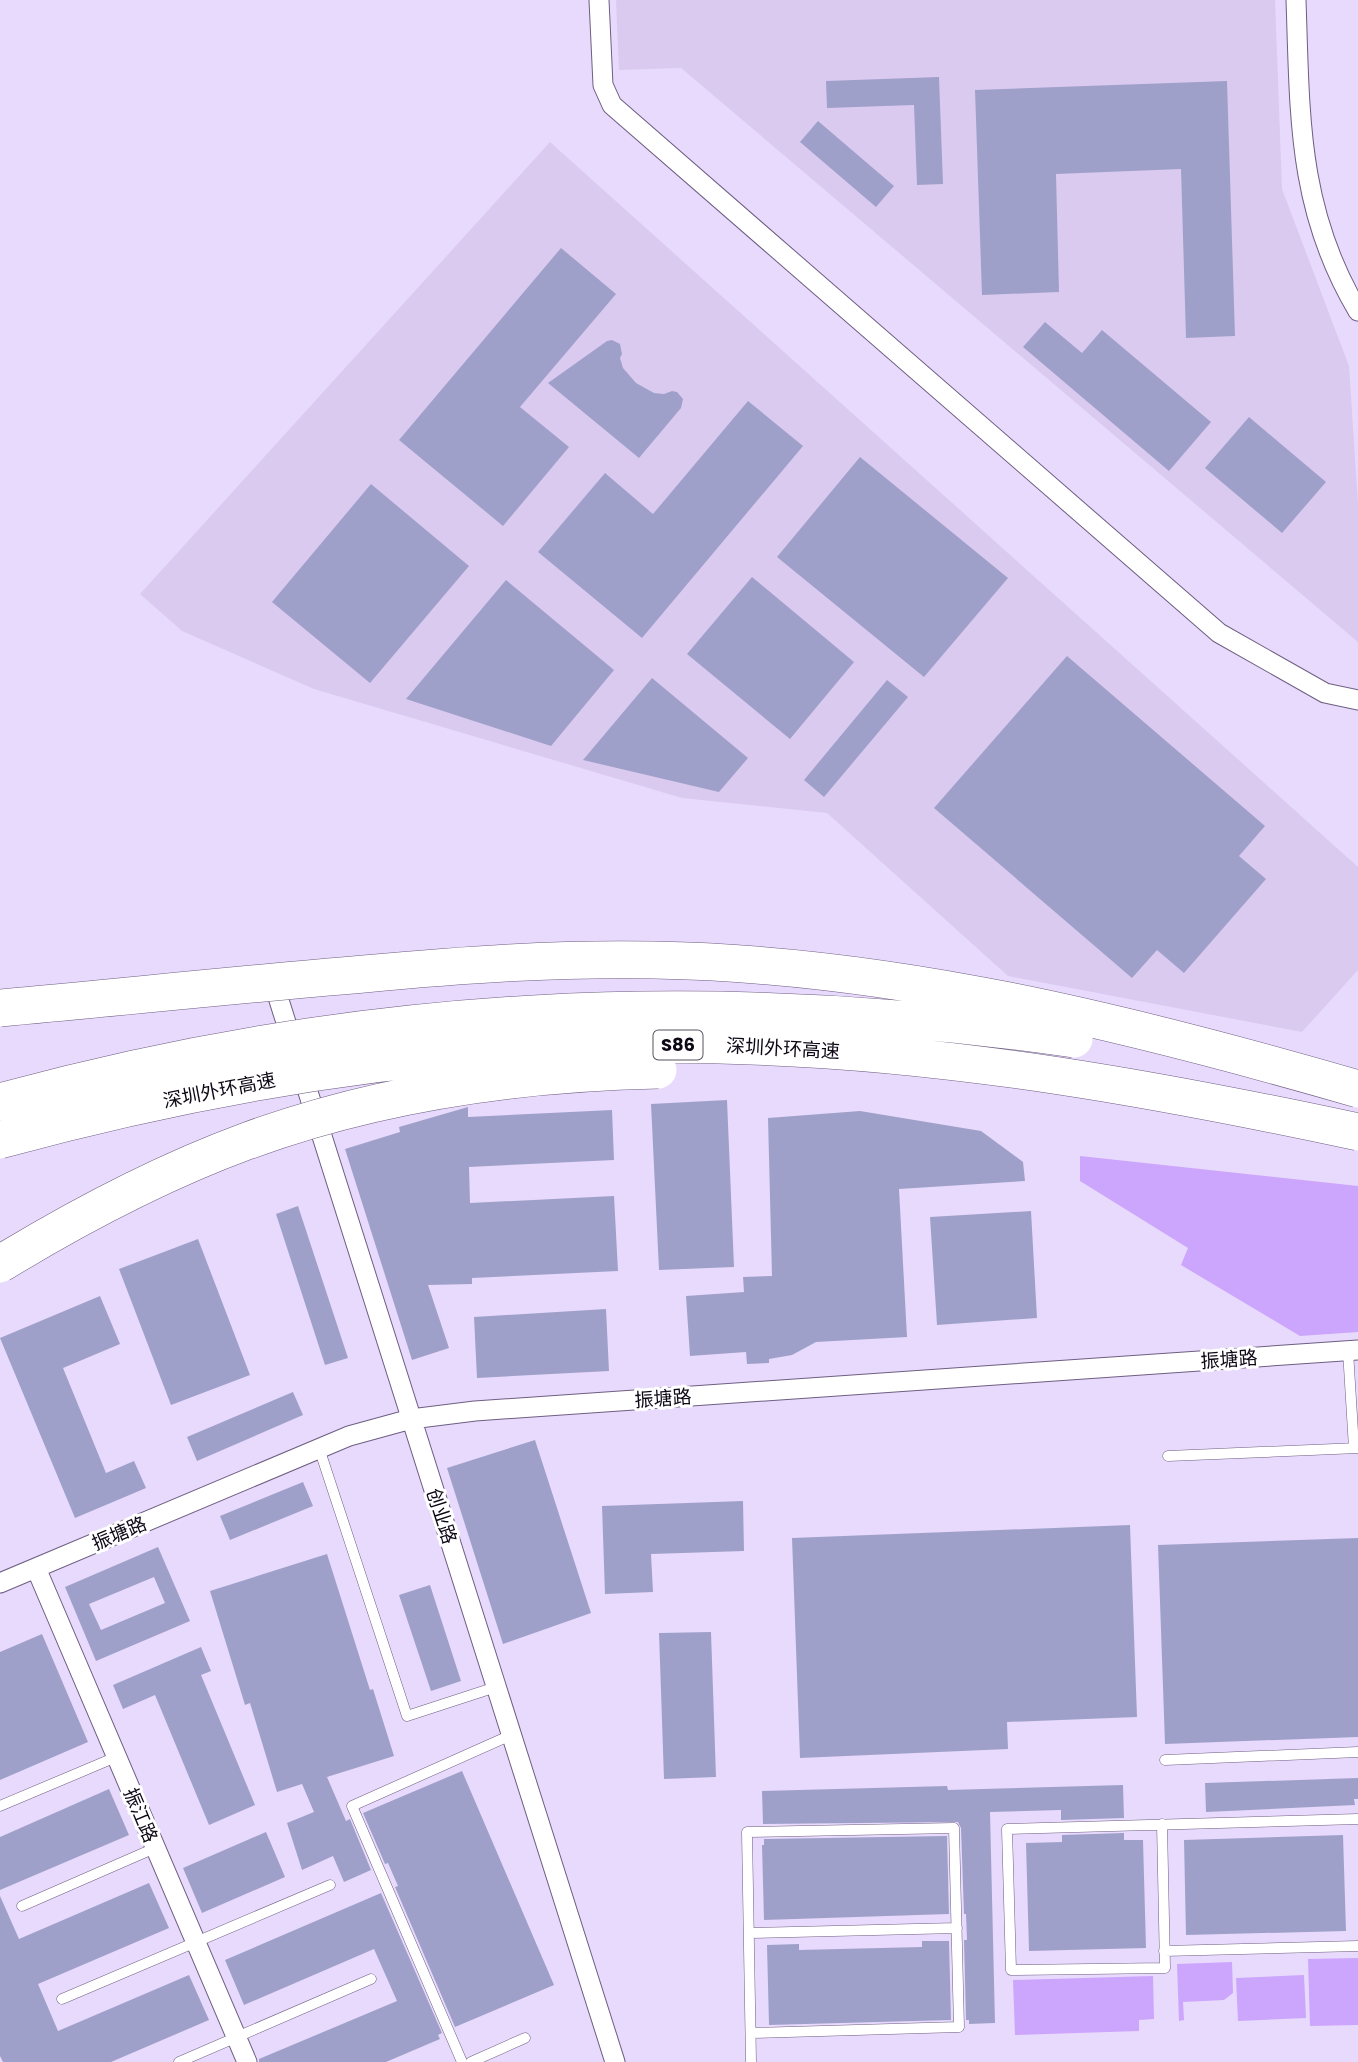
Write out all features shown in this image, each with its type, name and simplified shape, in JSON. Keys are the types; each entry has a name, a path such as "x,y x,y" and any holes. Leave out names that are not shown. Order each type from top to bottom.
{"highway":[{"path":"0,1008 498,963 629,960 733,963 848,975 997,1000 1220,1049 1358,1090"},
{"name":"深圳外环高速","path":"0,1102 174,1059 323,1034 518,1013 687,1008 802,1011 975,1026 1142,1050 1358,1090"},
{"name":"深圳外环高速","path":"0,1140 154,1102 273,1079 431,1058 537,1049 683,1045 801,1048 919,1058 1062,1075 1142,1088 1358,1132"},
{"path":"0,1264 107,1203 224,1150 346,1111 447,1089 525,1079 654,1070 856,1070 1062,1075"}],"street":[{"path":"599,0 603,85 612,105 1219,633 1325,693 1358,700"},
{"path":"1296,0 1301,142 1308,187 1327,248 1358,311"},
{"name":"创业路","path":"270,971 615,2062"},
{"name":"振塘路","path":"0,1583 349,1436 411,1419 475,1410 1353,1351"},
{"name":"振江路","path":"36,1568 247,2062"}],"lane":[{"path":"1168,1456 1356,1448 1353,1351"},
{"path":"319,1448 407,1716 496,1686"},
{"path":"462,2062 352,1806 511,1735"},
{"path":"1165,1759 1358,1752"},
{"path":"0,1806 116,1757"},
{"path":"1161,1824 1165,1968 1011,1970 1007,1829 1161,1824 1358,1819"},
{"path":"751,2033 959,2027 954,1828 747,1832 751,2062"},
{"path":"22,1906 155,1848"},
{"path":"62,1999 330,1885"},
{"path":"749,1933 957,1928"},
{"path":"1164,1951 1358,1946"},
{"path":"179,2062 371,1979"},
{"path":"471,2062 525,2038"}],"shaded area":[{"path":"616,0 1275,0 1282,189 1349,366 1358,504 1358,642 681,68 619,70"},
{"path":"550,142 1358,867 1358,970 1302,1032 1008,976 827,813 682,798 314,689 182,631 140,594"},
{"path":"1080,1156 1358,1186 1358,1332 1300,1336 1181,1265 1188,1248 1080,1181"},
{"path":"1358,1958 1358,2025 1310,2026 1308,1959"},
{"path":"1232,1962 1233,1993 1224,2000 1183,2002 1184,2020 1179,2021 1177,1964"},
{"path":"1304,1975 1306,2018 1238,2021 1236,1978"},
{"path":"1153,1976 1154,2019 1139,2020 1139,2031 1015,2035 1013,1980"}],"building":[{"path":"939,77 943,184 917,185 914,105 827,108 826,81"},
{"path":"1227,81 1235,336 1186,338 1181,169 1056,174 1059,292 982,295 975,90"},
{"path":"818,121 894,186 876,207 800,142"},
{"path":"561,248 616,294 520,407 569,447 503,526 399,440"},
{"path":"1045,322 1082,353 1102,330 1211,422 1169,471 1023,347"},
{"path":"612,340 620,344 623,368 636,383 654,393 677,392 683,399 681,408 639,458 548,383"},
{"path":"748,401 803,446 642,638 538,552 605,473 653,514"},
{"path":"1249,417 1326,482 1282,533 1205,468"},
{"path":"860,457 1008,578 924,677 777,557"},
{"path":"371,484 469,566 370,683 272,602"},
{"path":"752,577 854,662 790,739 687,654"},
{"path":"506,580 614,670 551,746 406,699"},
{"path":"1067,656 1265,826 1239,856 1266,879 1184,973 1157,950 1132,978 934,808"},
{"path":"652,678 748,758 719,792 583,760"},
{"path":"887,680 908,697 824,797 804,780"},
{"path":"727,1100 734,1267 659,1270 651,1104"},
{"path":"468,1107 468,1117 612,1110 614,1160 469,1167 470,1203 614,1196 618,1271 472,1278 472,1284 428,1285 449,1348 412,1360 345,1149 400,1132 399,1127"},
{"path":"860,1111 981,1131 1023,1162 1025,1181 899,1189 907,1337 816,1342 792,1355 769,1359 769,1363 747,1364 746,1352 690,1356 686,1296 744,1292 743,1277 772,1276 768,1118"},
{"path":"298,1206 348,1358 325,1365 276,1214"},
{"path":"1031,1211 1037,1318 937,1325 930,1217"},
{"path":"198,1239 250,1375 171,1405 119,1269"},
{"path":"100,1296 120,1344 63,1368 106,1473 134,1461 146,1488 75,1518 0,1338"},
{"path":"606,1309 609,1371 477,1378 474,1317"},
{"path":"293,1392 303,1415 197,1461 187,1437"},
{"path":"535,1440 591,1613 503,1644 447,1468"},
{"path":"303,1482 313,1506 230,1540 220,1516"},
{"path":"743,1501 744,1551 651,1554 653,1592 605,1594 602,1506"},
{"path":"1130,1525 1137,1717 1007,1722 1008,1749 800,1758 792,1538"},
{"path":"1358,1538 1358,1737 1165,1744 1158,1545"},
{"path":"158,1547 190,1621 96,1661 65,1587","holes":["154,1577 165,1603 101,1630 89,1604"]},
{"path":"327,1554 394,1756 327,1777 346,1821 350,1819 371,1870 344,1882 333,1856 302,1870 287,1823 314,1812 302,1784 277,1792 250,1703 245,1705 210,1591"},
{"path":"430,1585 461,1681 431,1691 399,1595"},
{"path":"711,1632 716,1777 664,1779 659,1633"},
{"path":"42,1634 88,1742 0,1780 0,1652"},
{"path":"201,1647 211,1671 201,1675 255,1805 209,1825 155,1695 123,1709 113,1685"},
{"path":"462,1771 554,1985 455,2027 395,1887 398,1886 388,1863 385,1864 363,1813"},
{"path":"1358,1778 1358,1799 1354,1799 1355,1805 1206,1812 1205,1783"},
{"path":"1123,1785 1124,1818 1061,1820 1061,1810 990,1812 995,2023 969,2024 969,2020 966,2020 966,1914 961,1828 958,1822 763,1824 762,1791"},
{"path":"109,1789 129,1835 0,1890 0,1837"},
{"path":"266,1832 285,1877 202,1913 183,1868"},
{"path":"1124,1833 1124,1840 1143,1840 1146,1948 1029,1951 1026,1843 1062,1842 1062,1835"},
{"path":"1343,1835 1346,1931 1186,1935 1184,1840"},
{"path":"947,1836 949,1914 764,1920 764,1839"},
{"path":"149,1883 169,1928 38,1984 58,2031 189,1975 209,2020 111,2062 3,2062 0,2056 0,1896 19,1939"},
{"path":"381,1893 442,2033 438,2035 440,2039 386,2062 259,2062 259,2059 397,2001 374,1949 244,2005 225,1960"},
{"path":"922,1941 949,1941 951,2020 769,2025 767,1945 799,1944 799,1950 922,1947"}]}
